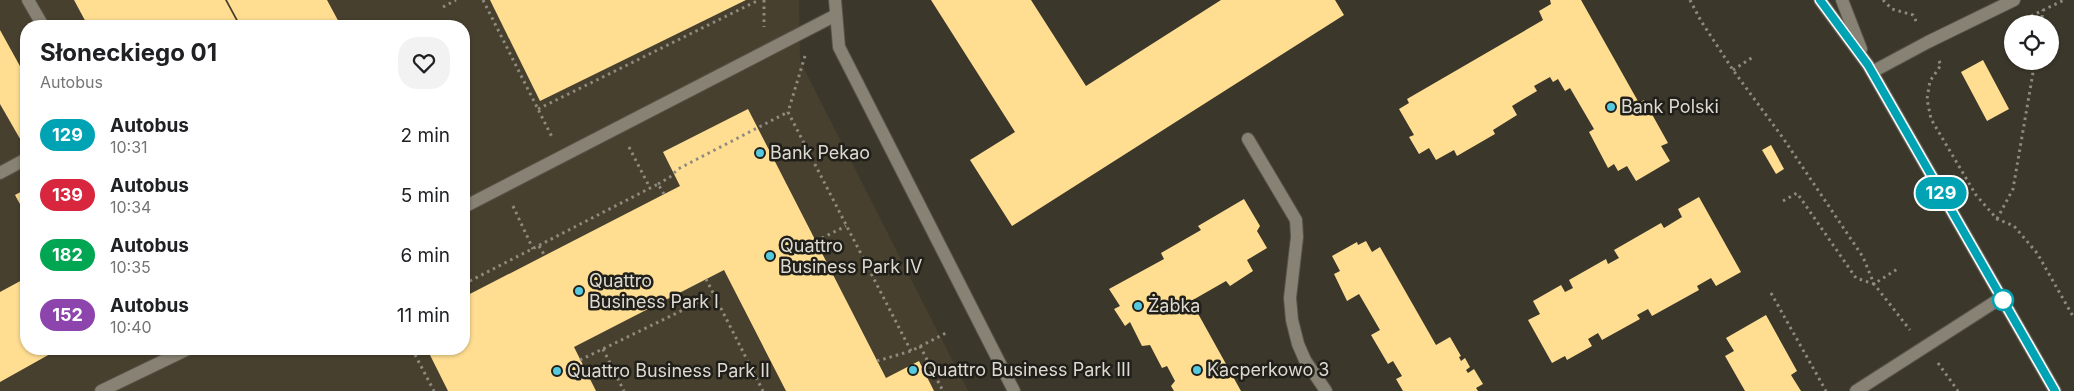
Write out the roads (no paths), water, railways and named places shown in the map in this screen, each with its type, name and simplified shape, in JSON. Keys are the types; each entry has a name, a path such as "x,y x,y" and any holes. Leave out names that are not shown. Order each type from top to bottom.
{"street":[{"path":"28,0 40,20"},
{"path":"835,0 839,47 1014,391"},
{"path":"1820,0 1870,68 2055,391"},
{"path":"1842,0 1870,68"},
{"path":"1870,68 2014,0"},
{"path":"470,204 836,15"},
{"path":"1248,139 1296,220 1297,237 1290,298 1292,320 1298,344 1318,382 1326,391"},
{"path":"0,172 20,162"},
{"path":"1856,391 2001,298"},
{"path":"101,391 176,355"}],"place":[{"name":"Bank Polski","path":"1611,107"},
{"name":"Bank Pekao","path":"760,153"},
{"name":"Quattro Business Park IV","path":"770,256"},
{"name":"Quattro Business Park I","path":"579,291"},
{"name":"Żabka","path":"1138,306"},
{"name":"Quattro Business Park III","path":"913,370"},
{"name":"Kacperkowo 3","path":"1197,370"},
{"name":"Quattro Business Park II","path":"557,371"}]}
